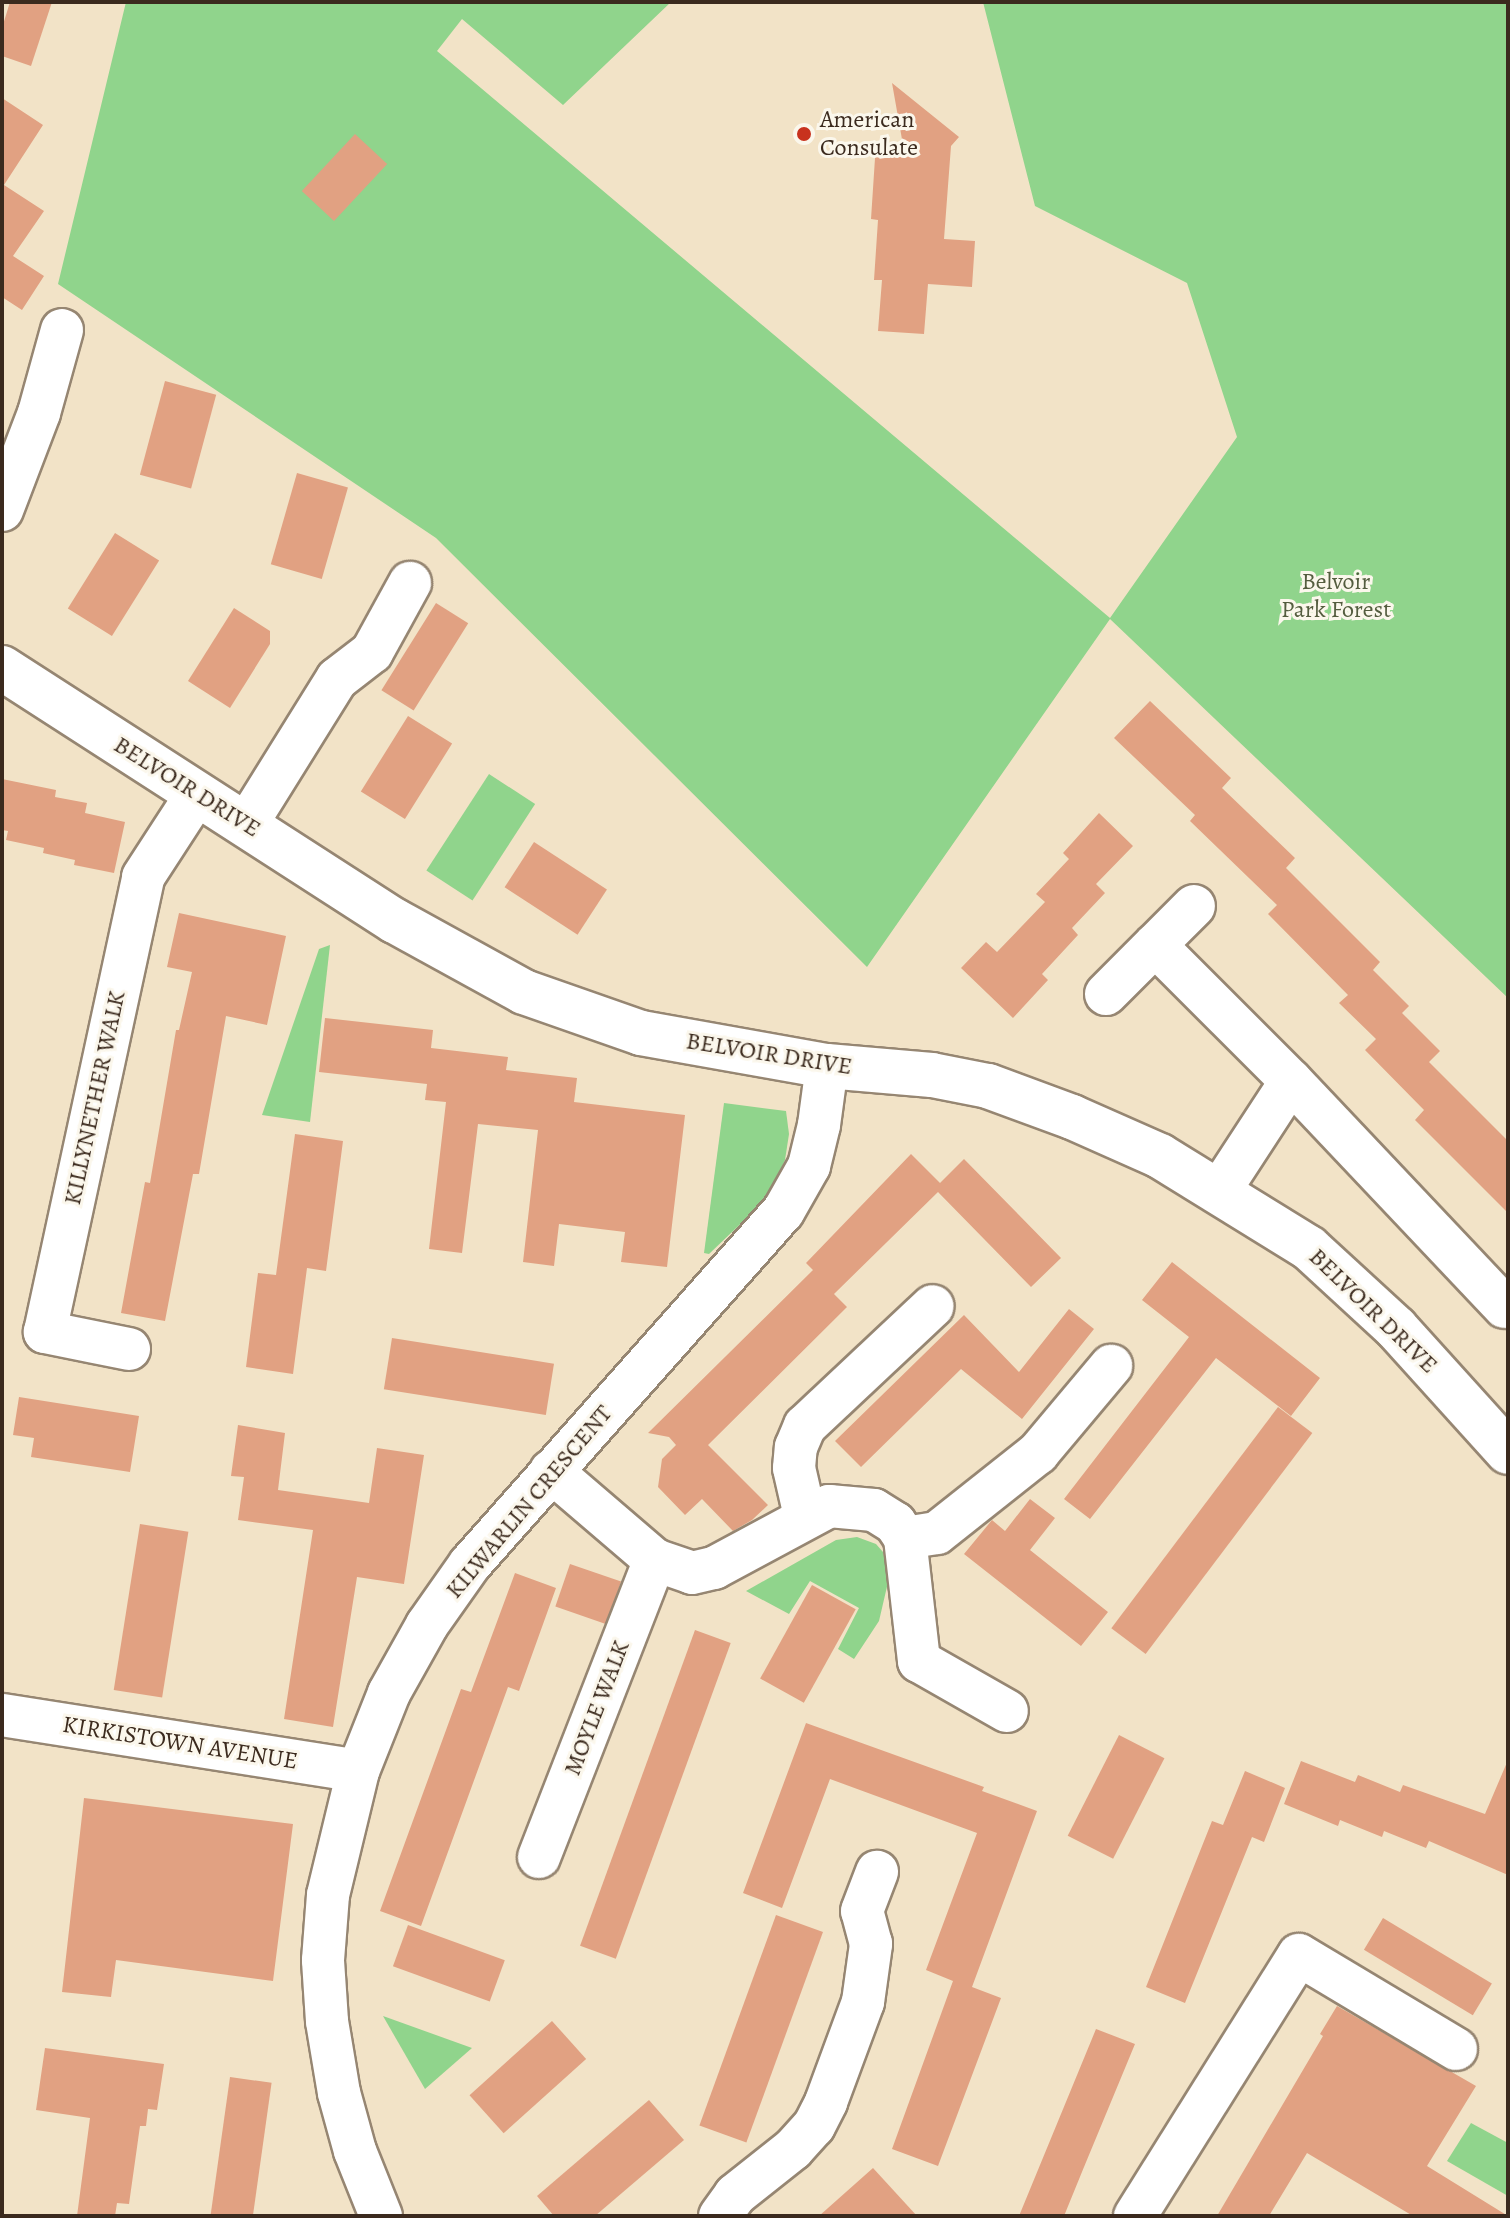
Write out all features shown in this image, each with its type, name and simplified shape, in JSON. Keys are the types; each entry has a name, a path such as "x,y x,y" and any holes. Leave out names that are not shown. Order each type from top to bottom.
{"street":[{"path":"2,510 39,413 62,330"},
{"path":"246,825 337,679 372,652 410,583"},
{"name":"BELVOIR DRIVE","path":"2,668 395,921 524,992 641,1033 827,1066 932,1075 988,1086 1110,1134 1220,1190 1320,1258 1396,1328 1508,1452"},
{"name":"KILLYNETHER WALK","path":"129,1349 45,1332 143,877 197,794"},
{"path":"1106,994 1194,906"},
{"path":"1155,945 1291,1081 1505,1307"},
{"name":"KILWARLIN CRESCENT","path":"381,2216 355,2151 339,2093 327,2021 323,1960 328,1895 358,1771 389,1693 427,1625 470,1564 783,1212 809,1166 819,1125 827,1066"},
{"path":"1220,1190 1291,1081"},
{"path":"805,1516 794,1468 796,1447 805,1426 933,1306"},
{"path":"905,1538 937,1533 1038,1453 1111,1366"},
{"path":"551,1471 655,1560 692,1573 714,1568 805,1516 829,1506 874,1510 895,1523 905,1538 919,1661 1007,1711"},
{"name":"MOYLE WALK","path":"539,1857 655,1560"},
{"name":"KIRKISTOWN AVENUE","path":"2,1715 358,1771"},
{"path":"720,2216 735,2195 793,2149 814,2126 826,2102 863,2002 871,1944 862,1911 877,1872"},
{"path":"1135,2216 1299,1955 1456,2049"}],"green space":[{"name":"Belvoir Park Forest","path":"126,2 671,2 563,105 462,19 437,51 1110,618 1237,437 1187,283 1035,206 983,2 1508,2 1508,998 1110,619 867,967 436,538 58,284"},
{"path":"489,774 535,804 472,900 426,870"},
{"path":"330,945 310,1122 262,1115 319,949"},
{"path":"724,1103 786,1111 789,1134 785,1160 773,1186 753,1212 709,1254 704,1253"},
{"path":"857,1537 876,1544 883,1552 889,1578 879,1621 854,1659 838,1649 859,1608 810,1581 789,1614 746,1591 836,1540"},
{"path":"383,2016 472,2048 425,2089"},
{"path":"1471,2123 1508,2143 1508,2196 1447,2161"}],"building":[{"path":"10,2 52,2 31,66 2,56 2,28"},
{"path":"892,83 959,137 951,146 944,239 975,241 972,287 928,284 924,334 878,331 882,280 874,280 878,220 871,219 876,143 903,145"},
{"path":"2,98 43,125 4,185 44,211 13,256 44,276 22,310 2,297"},
{"path":"355,134 387,164 334,221 302,191"},
{"path":"165,381 216,395 191,488 140,475"},
{"path":"297,473 348,488 322,579 271,564"},
{"path":"115,533 159,561 112,636 68,608"},
{"path":"436,603 468,623 414,710 381,690"},
{"path":"234,608 270,631 270,644 230,708 188,681"},
{"path":"1150,701 1231,778 1222,788 1295,858 1286,868 1380,962 1373,970 1409,1006 1402,1013 1440,1051 1429,1062 1508,1141 1508,1213 1415,1120 1424,1110 1365,1050 1376,1039 1339,1003 1348,995 1268,914 1277,905 1190,821 1195,815 1114,738"},
{"path":"408,716 452,744 405,819 361,791"},
{"path":"2,779 56,790 55,797 87,803 85,813 125,822 114,873 74,865 75,860 43,853 44,848 6,840 8,831 2,830"},
{"path":"1099,813 1133,846 1096,884 1105,893 1072,928 1078,935 1042,974 1048,980 1013,1018 961,968 986,942 997,952 1045,902 1036,894 1069,859 1063,853"},
{"path":"534,842 607,889 578,935 505,887"},
{"path":"179,913 286,936 267,1025 226,1016 199,1174 193,1174 165,1321 121,1313 145,1182 150,1183 176,1030 179,1030 192,972 167,967"},
{"path":"325,1018 433,1030 431,1048 508,1057 506,1070 577,1078 574,1102 685,1115 667,1267 621,1262 625,1232 559,1224 554,1266 523,1262 538,1130 478,1124 462,1253 429,1249 446,1102 425,1100 427,1084 319,1072"},
{"path":"295,1134 343,1141 326,1271 307,1268 293,1374 246,1367 258,1273 276,1275"},
{"path":"911,1154 940,1183 964,1159 1061,1258 1031,1287 938,1192 834,1294 847,1307 708,1445 768,1505 752,1520 733,1531 702,1499 685,1515 658,1487 662,1459 676,1445 669,1437 648,1433 813,1270 806,1263"},
{"path":"1172,1262 1320,1378 1291,1416 1216,1358 1090,1519 1064,1499 1189,1337 1142,1300"},
{"path":"1069,1309 1094,1329 1022,1419 961,1369 861,1467 835,1441 964,1315 1019,1372"},
{"path":"392,1338 554,1364 546,1415 384,1389"},
{"path":"19,1397 139,1416 130,1472 31,1457 34,1438 13,1435"},
{"path":"1278,1407 1312,1433 1146,1654 1111,1628"},
{"path":"238,1425 285,1433 278,1490 369,1503 377,1448 424,1455 404,1584 357,1577 333,1727 284,1719 313,1530 238,1520 244,1477 231,1476"},
{"path":"1030,1499 1055,1518 1030,1550 1108,1612 1081,1646 964,1554 992,1520 1005,1531"},
{"path":"140,1524 188,1532 162,1698 114,1690"},
{"path":"570,1564 621,1582 606,1624 555,1607"},
{"path":"515,1573 556,1588 519,1691 508,1687 421,1926 380,1911 461,1689 471,1692"},
{"path":"812,1585 856,1609 804,1703 760,1679"},
{"path":"695,1630 731,1643 616,1959 580,1946"},
{"path":"806,1723 984,1787 982,1791 1037,1811 972,1987 1001,1998 938,2166 892,2149 953,1981 926,1970 977,1833 830,1779 782,1908 743,1893"},
{"path":"1119,1735 1164,1758 1113,1859 1068,1836"},
{"path":"1508,1760 1508,1875 1429,1841 1426,1848 1384,1831 1382,1837 1340,1820 1338,1826 1284,1804 1301,1761 1355,1782 1358,1775 1400,1792 1403,1785 1485,1814"},
{"path":"1245,1771 1285,1788 1264,1842 1252,1837 1185,2003 1146,1987 1212,1821 1223,1825"},
{"path":"84,1798 293,1824 273,1981 116,1960 111,1997 62,1992"},
{"path":"776,1915 823,1932 746,2143 699,2125"},
{"path":"1383,1918 1492,1983 1473,2015 1364,1950"},
{"path":"408,1925 505,1960 490,2002 393,1966"},
{"path":"1337,2006 1476,2086 1427,2166 1508,2216 1413,2216 1307,2153 1269,2216 1217,2216 1323,2036 1320,2034"},
{"path":"552,2021 586,2059 504,2133 470,2095"},
{"path":"1096,2029 1135,2044 1064,2216 1019,2216"},
{"path":"45,2048 164,2064 157,2110 148,2109 146,2126 140,2126 129,2204 117,2203 115,2216 77,2216 90,2118 36,2110"},
{"path":"230,2077 272,2083 253,2216 211,2216"},
{"path":"649,2100 684,2140 595,2216 554,2216 537,2196"},
{"path":"873,2168 917,2216 819,2216"}],"place":[{"name":"American Consulate","path":"804,134"}]}
